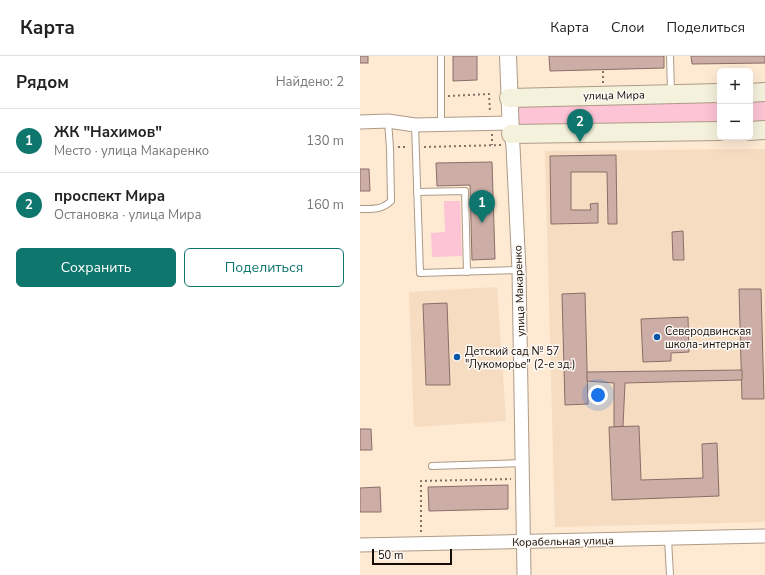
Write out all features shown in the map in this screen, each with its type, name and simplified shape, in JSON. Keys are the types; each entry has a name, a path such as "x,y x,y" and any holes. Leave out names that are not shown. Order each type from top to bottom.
{"main road":[{"path":"753,93 765,92"},
{"name":"улица Мира","path":"509,98 717,93"},
{"path":"753,131 765,130"},
{"path":"510,134 717,131"}],"street":[{"name":"улица Макаренко","path":"508,56 510,134 513,146 520,270 524,575"},
{"path":"360,122 441,125 510,134"},
{"name":"Корабельная улица","path":"360,545 765,536"}],"lane":[{"path":"441,56 441,125"},
{"path":"670,56 671,94"},
{"path":"360,209 379,208 386,206 391,201 388,122"},
{"path":"415,125 420,273 520,270"},
{"path":"417,192 465,191 467,272"},
{"path":"432,466 523,463"},
{"path":"668,539 670,575"}],"path":[{"path":"603,69 603,88"},
{"path":"441,96 489,94"},
{"path":"390,148 416,147 510,134"},
{"path":"421,533 421,481 514,479"}],"shaded area":[{"path":"765,101 765,124 753,124 753,102"},
{"path":"717,102 717,125 522,128 516,116 517,105"},
{"name":"Северодвинская школа-интернат","path":"765,149 765,522 555,527 545,151"},
{"path":"444,201 460,201 462,256 432,257 431,233 445,232"},
{"name":"Детский сад № 57 \"Лукоморье\" (2-е зд.)","path":"497,287 506,421 414,427 409,292"}],"building":[{"path":"360,56 368,56 368,63 360,63"},
{"path":"453,56 477,56 477,80 453,81"},
{"path":"549,56 664,56 664,68 550,71"},
{"path":"691,56 765,56 765,63 692,64"},
{"path":"616,155 617,224 608,224 607,172 571,172 571,210 591,210 590,204 598,203 598,223 551,224 550,156"},
{"path":"492,162 495,259 472,260 470,185 437,186 436,163"},
{"path":"360,169 369,169 370,191 360,191"},
{"path":"683,231 684,260 673,260 672,232"},
{"path":"739,289 761,289 764,399 742,399"},
{"path":"585,293 588,404 565,405 562,294"},
{"path":"447,303 450,385 426,385 423,304"},
{"path":"688,317 689,352 671,353 671,361 643,362 641,319"},
{"path":"742,370 742,380 625,383 623,426 614,427 614,383 587,381 587,372"},
{"path":"639,426 641,480 703,478 702,444 717,443 719,496 612,500 609,427"},
{"path":"360,429 371,429 372,450 360,450"},
{"path":"508,485 508,509 429,511 428,487"},
{"path":"380,487 381,512 360,512 360,488"}],"place":[{"name":"проспект Мира","path":"580,142"},
{"name":"ЖК \"Нахимов\"","path":"482,223"},
{"name":"Северодвинская школа-интернат","path":"657,337"},
{"name":"Детский сад № 57 \"Лукоморье\" (2-е зд.)","path":"457,357"}]}
